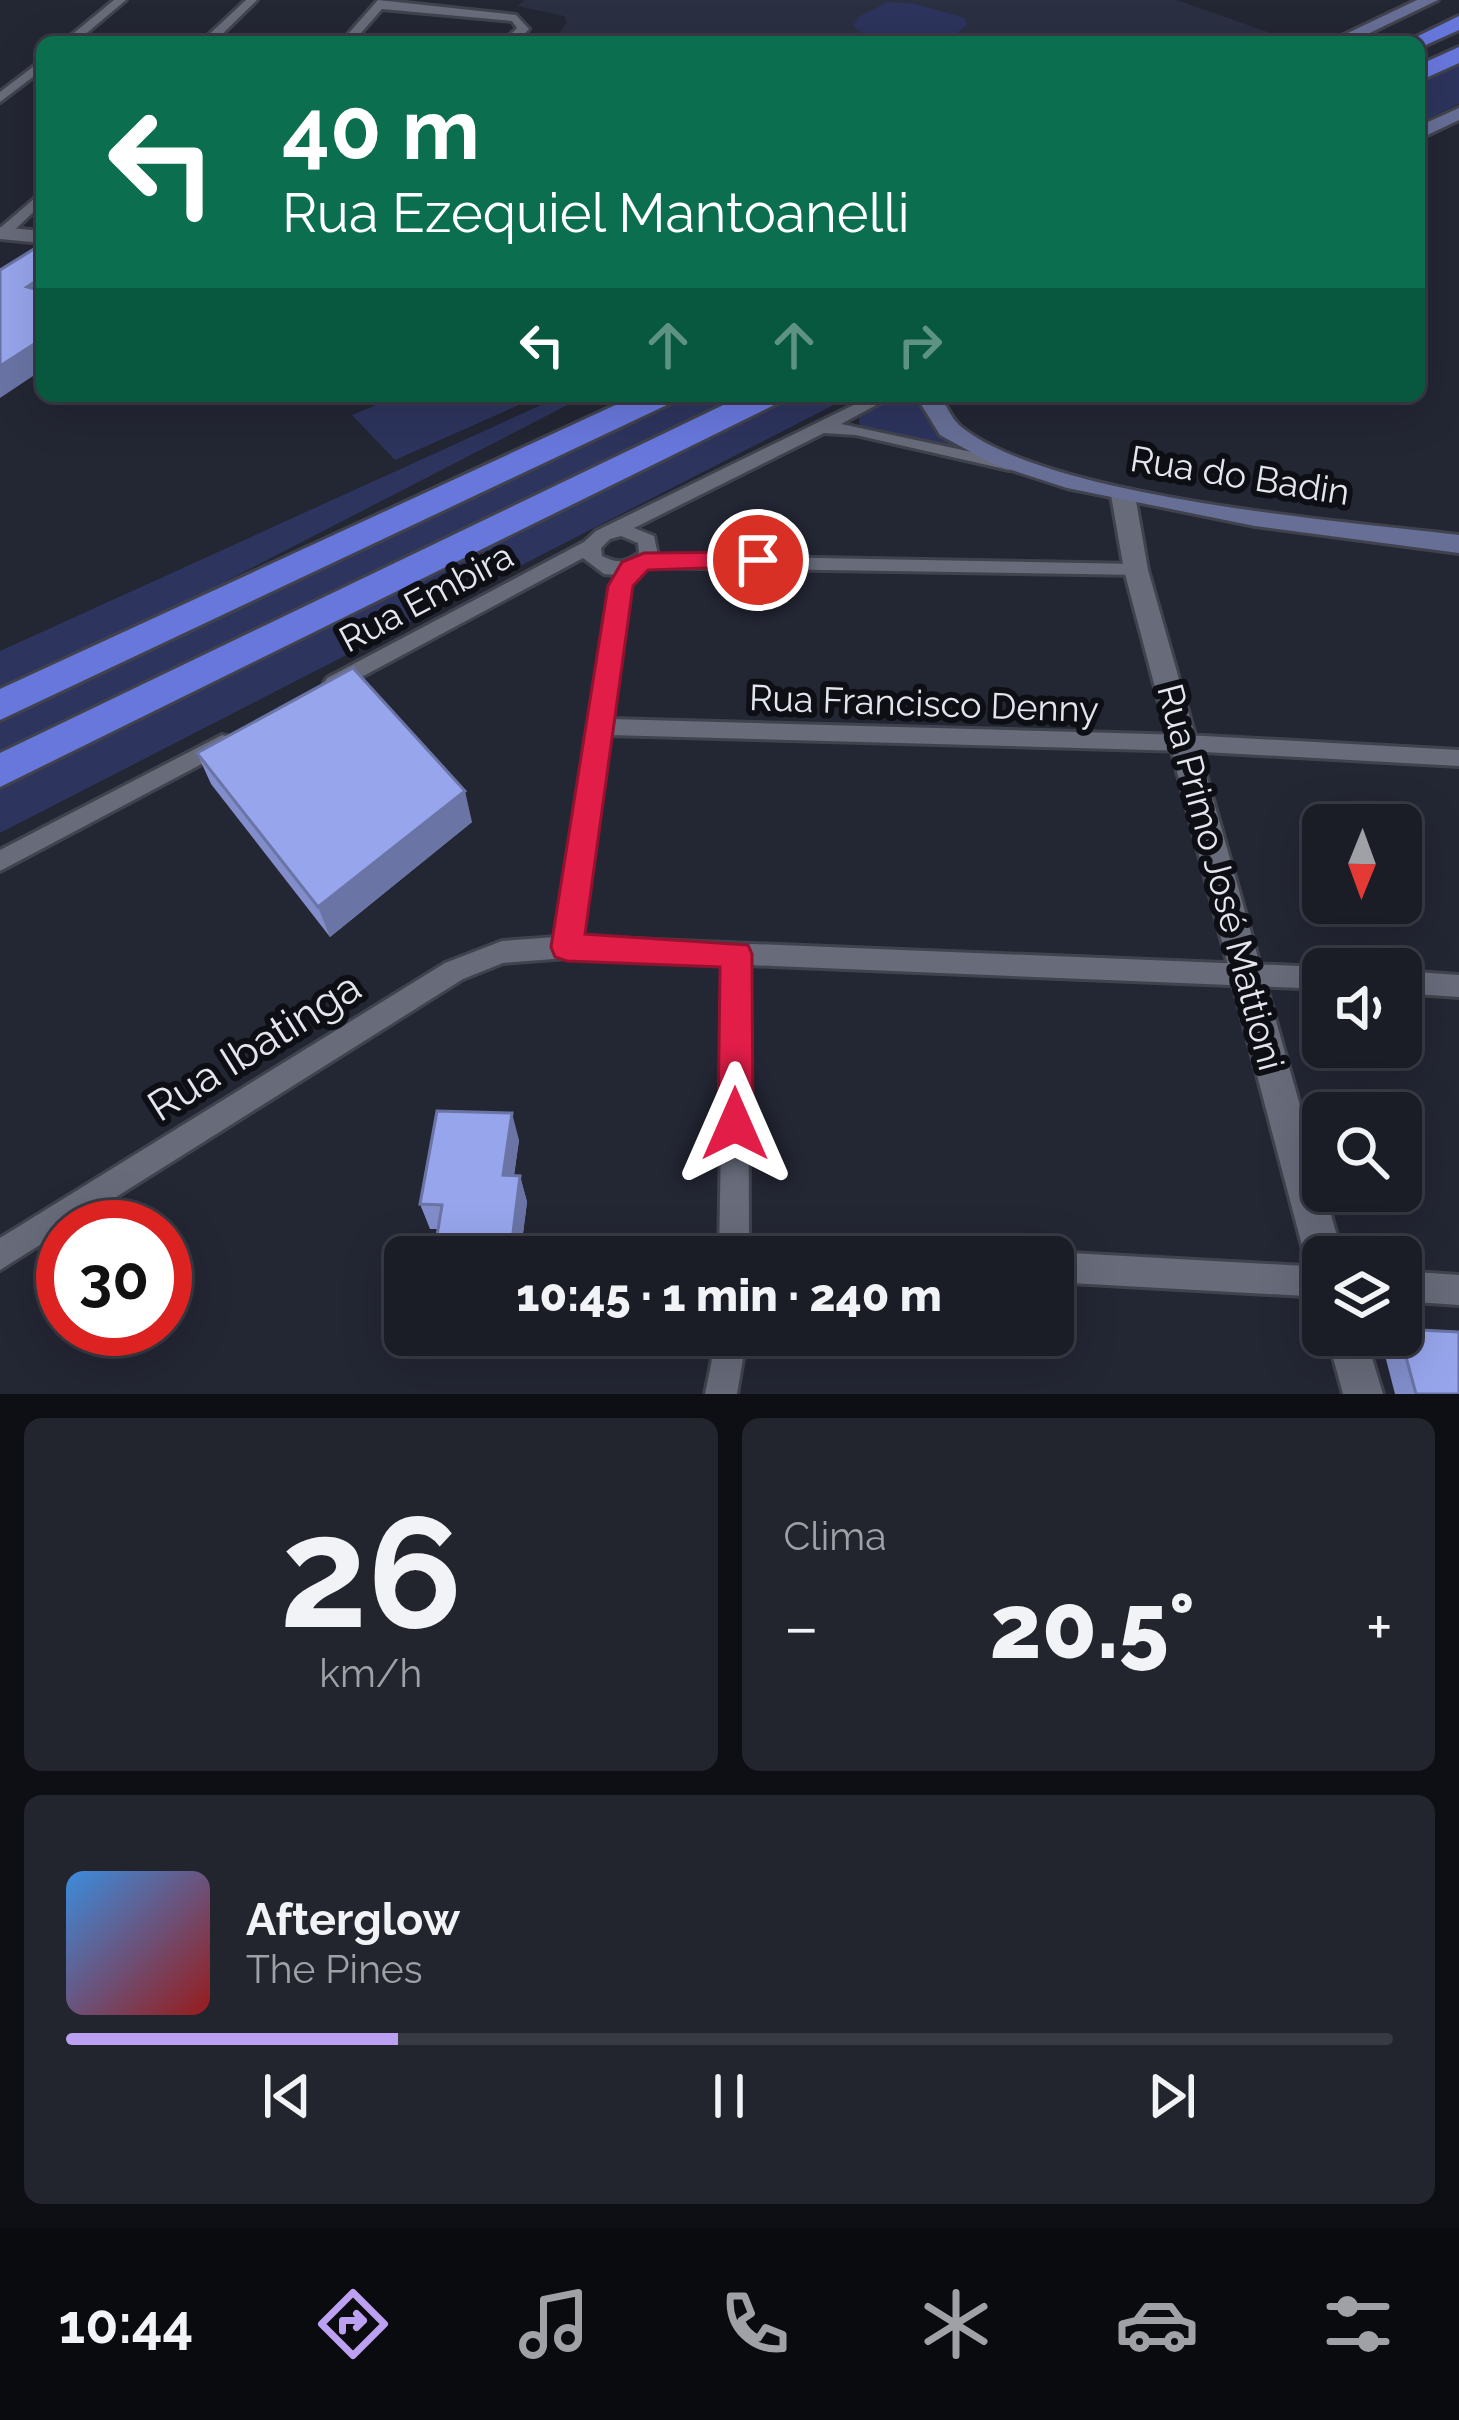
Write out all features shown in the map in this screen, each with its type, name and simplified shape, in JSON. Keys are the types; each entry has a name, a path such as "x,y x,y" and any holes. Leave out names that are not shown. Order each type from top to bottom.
{"highway":[{"path":"1425,38 1459,22"},
{"path":"1425,71 1459,54"},
{"path":"242,593 294,554 597,402"},
{"path":"0,706 647,402"},
{"path":"0,771 755,402"}],"main road":[{"path":"1350,36 1430,0"},
{"path":"1425,130 1459,113"},
{"name":"Rua do Badin","path":"929,402 931,415 948,433 1012,465 1123,495 1459,544"}],"street":[{"path":"76,36 121,0"},
{"path":"213,36 252,0"},
{"path":"352,36 382,2 516,18 523,28 514,36"},
{"path":"0,98 36,69"},
{"path":"1,234 36,202"},
{"path":"1,234 36,237"},
{"path":"612,531 873,402"},
{"name":"Rua do Badin","path":"821,429 856,430 1012,465"},
{"name":"Rua Primo José Mattioni","path":"1123,495 1136,569 1318,1236"},
{"path":"623,560 658,509"},
{"path":"612,531 623,560"},
{"path":"567,947 623,560 632,531 612,531"},
{"name":"Rua Embira","path":"314,694 565,560 670,558 1136,569"},
{"path":"0,861 251,727"},
{"name":"Rua Francisco Denny","path":"602,727 1186,743 1459,758"},
{"name":"Rua Ibatinga","path":"0,1255 454,971 502,952 567,947 1302,977"},
{"path":"735,1236 736,954"},
{"path":"1422,983 1459,986"},
{"path":"1074,1268 1302,1281"},
{"path":"1422,1287 1459,1290"},
{"path":"721,1394 728,1356"},
{"path":"1352,1356 1364,1394"}],"shaded area":[{"path":"525,0 1177,0 1279,36 557,36 567,22 564,16 517,6"},
{"path":"888,2 915,4 965,18 967,25 951,36 868,36 853,25 860,16"},
{"path":"1459,60 1459,104 1425,120 1425,78"},
{"path":"383,402 526,402 395,460 352,415"},
{"path":"548,402 573,402 172,609 0,691 0,651"},
{"path":"667,402 737,402 0,759 0,720"},
{"path":"772,402 839,402 0,833 0,785"},
{"path":"881,402 934,402 983,456 860,428 859,415"}],"building":[{"path":"36,248 36,281 27,287 36,289 36,343 0,366 0,270"},
{"path":"353,668 465,791 318,907 197,753"},
{"path":"437,1111 512,1113 503,1175 520,1176 513,1236 437,1236 442,1205 420,1204"},
{"path":"1422,1330 1459,1332 1459,1394 1416,1394 1406,1356 1422,1356"}],"route":[{"path":"735,1124 736,954 567,947 620,586 631,568 644,562 758,560"}]}
